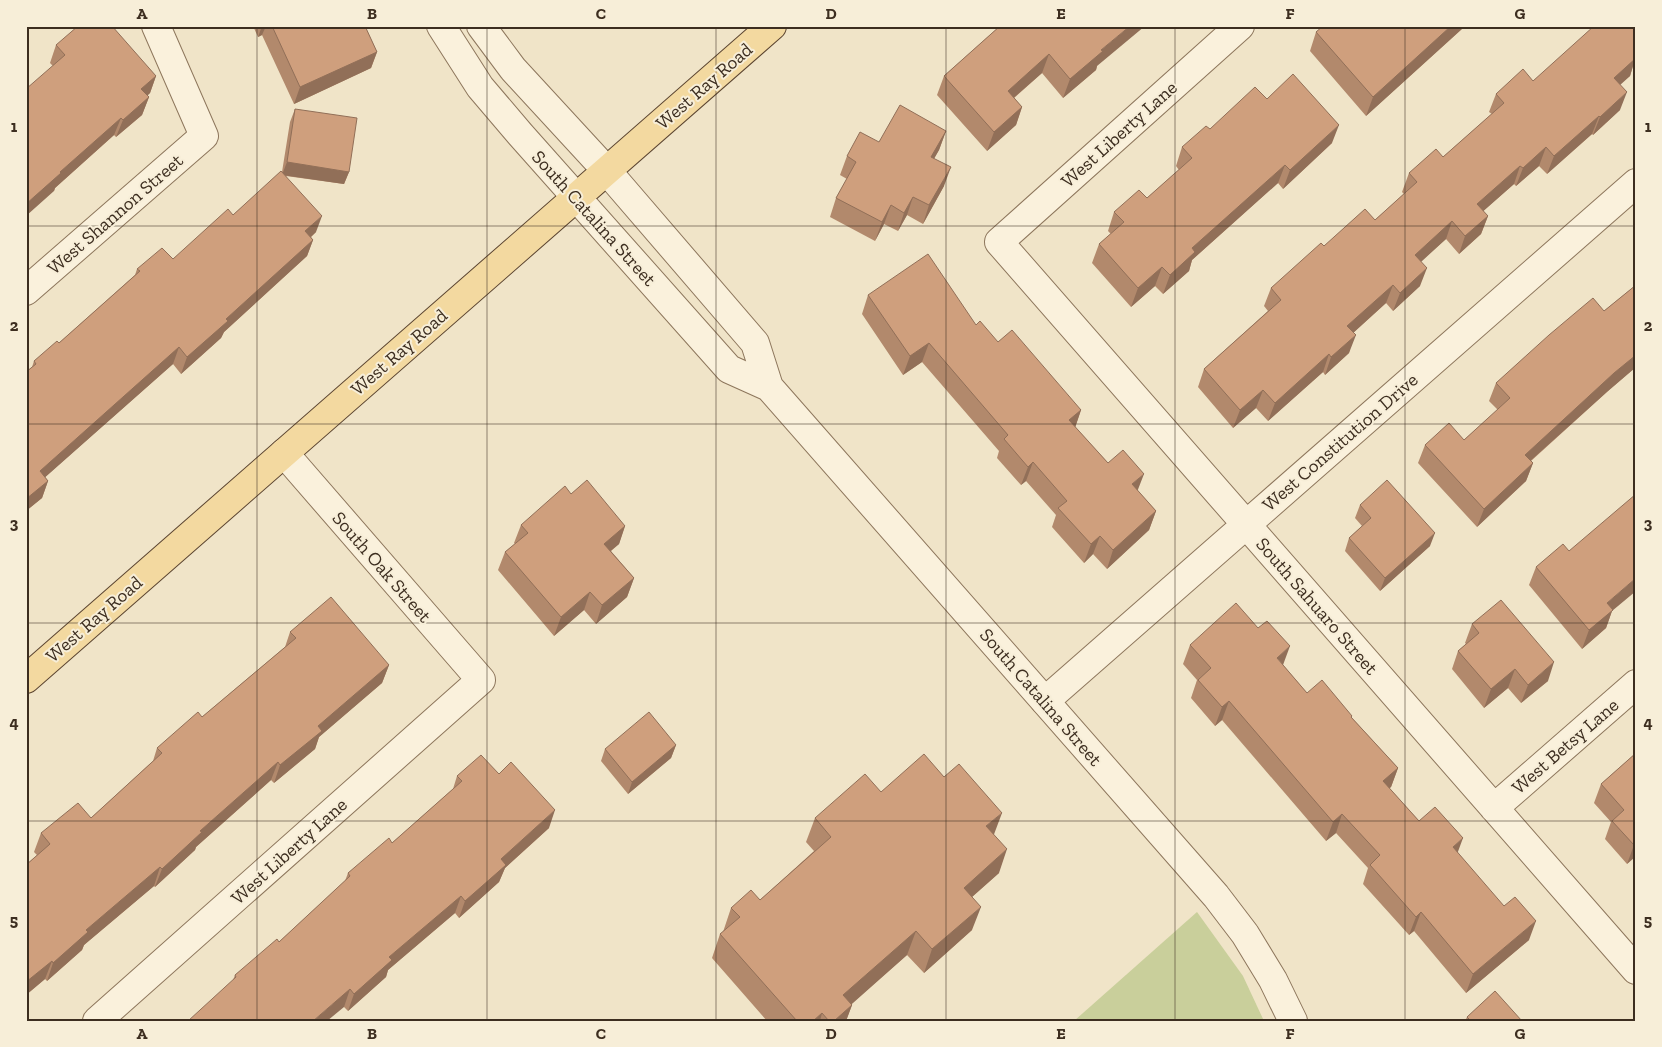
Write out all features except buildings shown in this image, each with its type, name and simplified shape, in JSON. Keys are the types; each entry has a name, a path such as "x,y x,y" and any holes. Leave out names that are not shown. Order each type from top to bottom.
{"main road":[{"name":"West Ray Road","path":"26,679 772,26"}],"street":[{"name":"West Shannon Street","path":"26,291 204,136 156,26"},
{"name":"South Catalina Street","path":"441,26 480,87 538,155 729,369 769,387"},
{"name":"South Catalina Street","path":"481,26 513,69 607,171 755,343 769,387 1216,896 1240,926 1273,980 1293,1021"},
{"name":"West Liberty Lane","path":"999,242 1240,26"},
{"name":"West Constitution Drive","path":"1045,702 1636,183"},
{"name":"South Sahuaro Street","path":"999,242 1636,970"},
{"name":"South Oak Street","path":"284,453 481,680"},
{"name":"West Liberty Lane","path":"97,1021 481,680"},
{"name":"West Betsy Lane","path":"1494,808 1636,684"}],"green space":[{"path":"1197,912 1243,976 1264,1021 1074,1021"}]}
